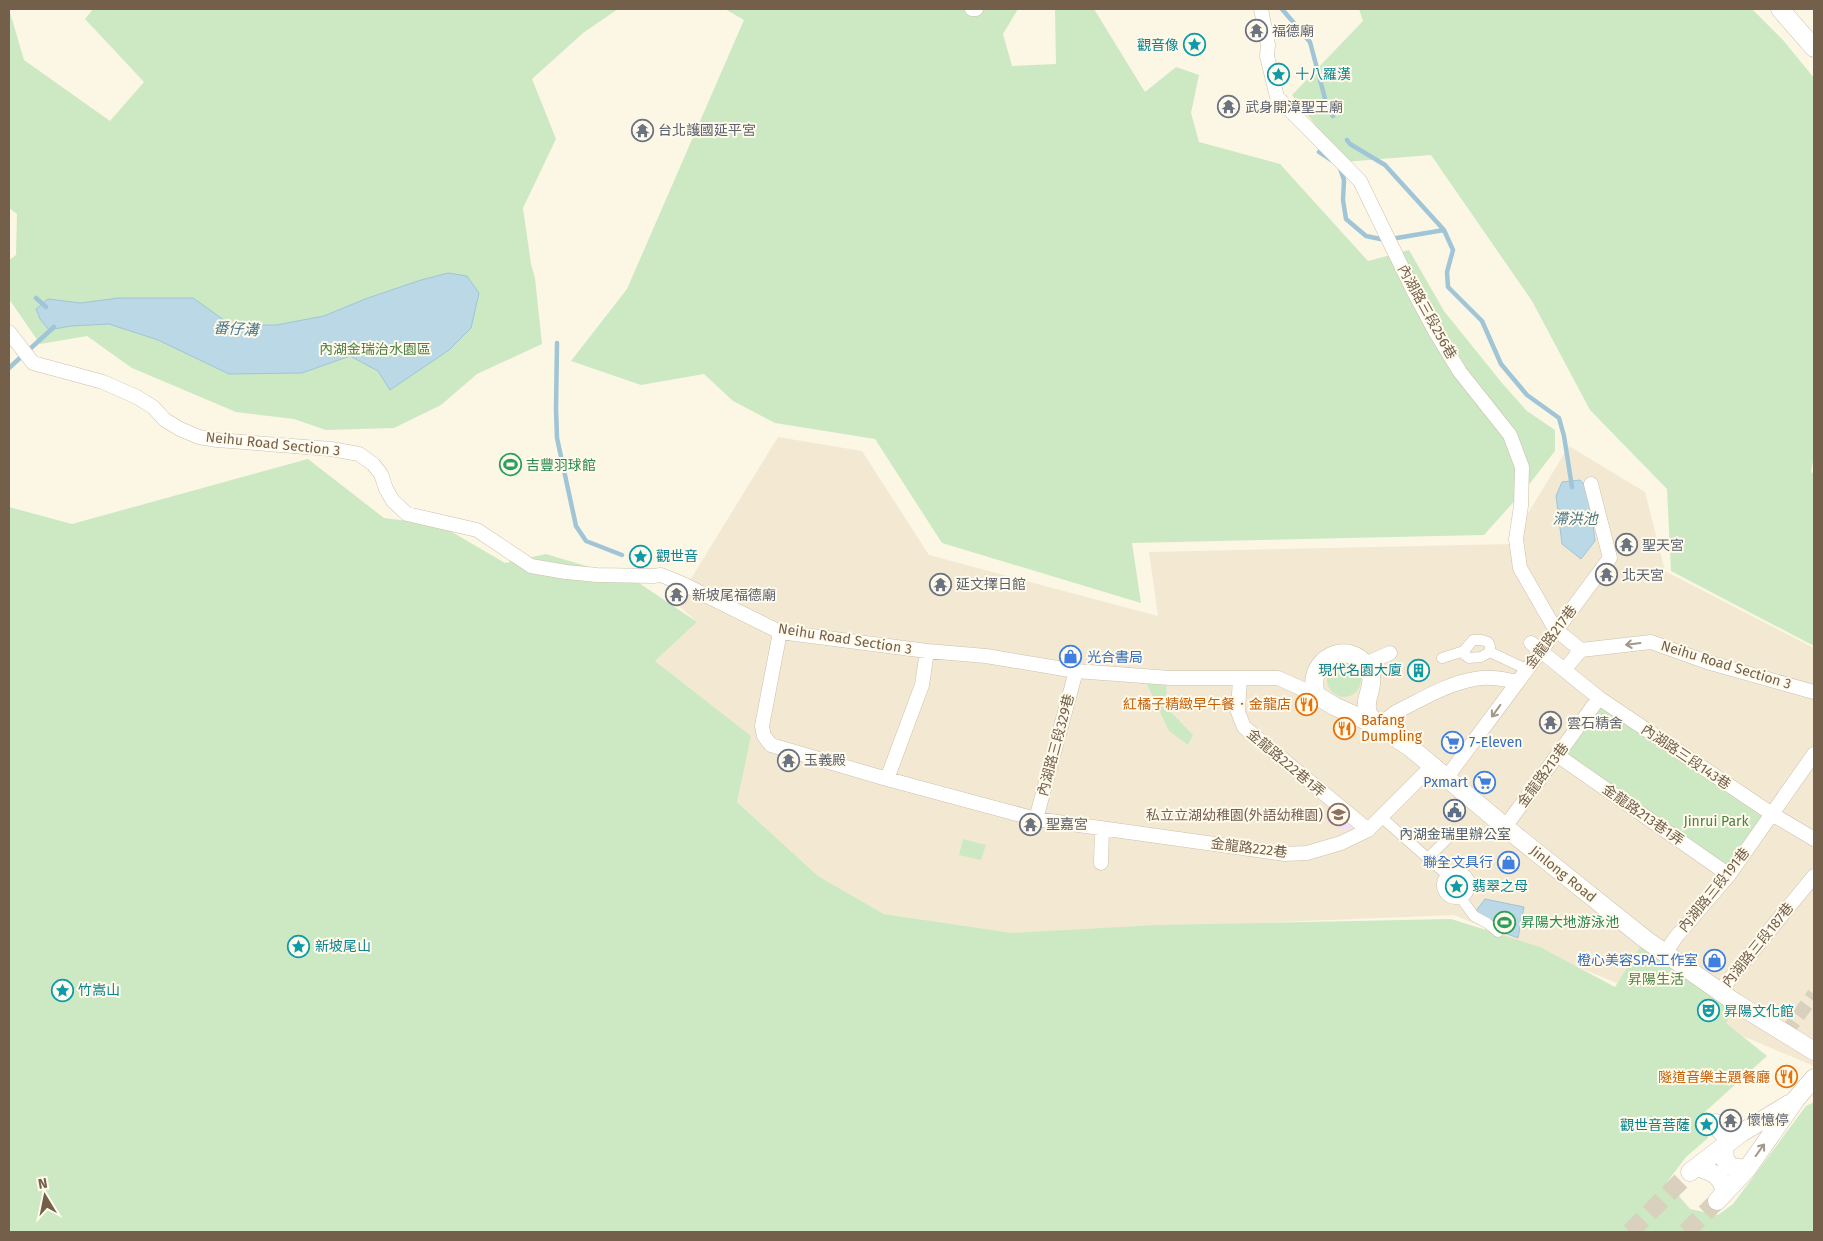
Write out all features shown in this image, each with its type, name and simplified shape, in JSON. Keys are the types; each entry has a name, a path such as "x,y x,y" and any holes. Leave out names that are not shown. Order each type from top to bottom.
{"street":[{"name":"內湖路三段256巷","path":"1261,9 1268,45 1267,56 1277,96 1360,181 1414,292 1460,372 1510,435 1522,467 1521,506 1516,539 1520,568 1555,629"},
{"path":"1780,9 1814,48"},
{"name":"Neihu Road Section 3","path":"9,332 33,363 103,382 138,397 180,430 199,437 331,449 359,454 373,464 381,474 386,489 393,501 407,514 478,530 531,566 597,575 661,575 780,632 927,651 986,656 1076,671 1170,678 1278,678 1316,695"},
{"name":"金龍路217巷","path":"1447,777 1526,669 1536,647 1555,629 1610,558 1591,484"},
{"path":"1555,629 1581,650 1565,670"},
{"name":"金龍路222巷","path":"780,632 762,726 764,736 771,745 1036,819 1285,854 1307,853 1341,843 1368,830 1433,765"},
{"path":"1442,658 1464,651 1473,640 1488,642 1490,652"},
{"name":"Neihu Road Section 3","path":"1581,650 1651,642 1707,662 1814,692"},
{"name":"內湖路三段143巷","path":"1536,647 1599,698 1772,814 1814,839"},
{"path":"887,778 922,685 927,651"},
{"path":"1464,651 1465,655 1469,658 1475,659 1481,658 1490,652"},
{"path":"1490,652 1526,669"},
{"path":"1364,664 1390,653"},
{"path":"1316,695 1313,685 1314,675 1318,666 1325,659 1334,655 1344,654 1354,656 1364,664 1372,678 1372,688 1367,706 1368,714 1380,727 1396,712 1460,682 1476,678 1497,678 1517,682"},
{"name":"內湖路三段329巷","path":"1036,819 1076,671"},
{"name":"金龍路222巷1弄","path":"1240,678 1238,712 1244,728 1368,830"},
{"name":"Jinlong Road","path":"1316,695 1334,706 1380,727 1411,748 1505,828 1665,953 1720,992 1814,1051"},
{"name":"金龍路213巷","path":"1505,828 1599,698"},
{"name":"內湖路三段191巷","path":"1665,953 1676,937 1729,875 1814,754"},
{"name":"金龍路213巷1弄","path":"1557,755 1729,875"},
{"path":"1381,817 1447,875"},
{"path":"1101,862 1102,829"},
{"path":"1428,858 1449,837"},
{"path":"1459,872 1463,873 1468,880 1470,888 1461,898 1452,898 1444,893 1442,884 1447,875 1459,872"},
{"name":"內湖路三段187巷","path":"1720,992 1814,876"},
{"path":"1461,898 1474,916 1498,932"},
{"path":"1796,1099 1727,1144 1694,1169 1714,1173 1722,1180 1721,1196 1747,1168 1796,1099 1814,1078"},
{"path":"1716,1121 1719,1132 1727,1144 1726,1160 1731,1167 1747,1168"}],"shaded area":[{"path":"778,437 862,451 929,555 1158,616 1149,552 1509,544 1569,446 1645,492 1665,571 1814,648 1814,1066 1454,915 1013,933 884,914 818,876 737,802 750,736 655,661 697,622 676,603"},
{"name":"私立立湖幼稚園(外語幼稚園)","path":"1337,808 1358,824 1347,831 1326,822"}],"green space":[{"name":"內湖金瑞治水園區","path":"9,9 24,60 110,121 144,82 85,19 93,9 618,9 583,33 532,79 556,139 523,208 531,264 535,278 542,344 477,374 441,405 394,428 326,430 294,419 236,412 132,368 87,336 40,344 9,299 9,260 16,255 17,214 9,208"},
{"path":"725,9 1018,9 1003,34 1012,66 1056,64 1055,9 1094,9 1145,92 1176,67 1199,75 1191,113 1199,142 1280,164 1368,261 1409,250 1444,311 1502,383 1527,411 1555,430 1555,451 1527,487 1484,535 1132,543 1141,603 942,543 875,439 775,423 733,401 704,374 641,385 571,361 627,289 744,20"},
{"path":"1359,9 1752,9 1783,40 1814,78 1814,456 1811,472 1814,474 1814,646 1671,571 1667,489 1590,410 1532,301 1431,155 1344,162 1292,95 1363,21"},
{"name":"昇陽生活","path":"308,459 384,518 440,525 505,563 546,554 636,581 697,622 655,661 751,736 737,802 818,876 884,914 1013,933 1157,925 1451,919 1540,947 1615,987 1645,939 1736,1003 1726,1023 1767,1056 1696,1120 1708,1138 1686,1157 1667,1182 1690,1209 1718,1215 1733,1204 1806,1106 1814,1102 1814,1232 9,1232 9,507 72,524"},
{"path":"1344,663 1356,668 1361,680 1356,692 1344,697 1332,692 1327,680 1332,668"},
{"path":"1145,680 1166,682 1167,708 1193,735 1188,745 1169,731"},
{"name":"Jinrui Park","path":"1599,698 1772,814 1729,875 1557,755"},
{"path":"963,839 986,845 981,860 959,855"}],"water":[{"path":"448,273 467,276 479,293 471,328 449,350 390,390 378,371 350,356 302,373 229,374 158,340 109,324 71,326 49,330 40,319 36,309 48,299 81,303 118,298 193,298 231,325 276,325 324,316 365,299"},
{"name":"滯洪池","path":"1580,480 1589,489 1595,541 1581,559 1562,544 1556,496 1562,482"},
{"name":"昇陽大地游泳池","path":"1485,899 1524,907 1518,938 1502,932 1475,912"}],"waterway":[{"path":"1282,9 1310,42 1327,106 1333,116"},
{"path":"1347,140 1350,144 1385,165 1444,230 1453,250 1447,272 1448,287 1482,321 1501,364 1527,395 1559,418 1564,436 1572,487"},
{"path":"1319,152 1331,160"},
{"path":"1340,168 1344,180 1343,200 1346,219 1366,236 1385,240 1444,230"},
{"path":"36,298 46,307"},
{"name":"番仔溝","path":"9,368 54,327"},
{"name":"番仔溝","path":"557,343 557,438 576,526 586,541 622,555"}],"tunnel":[{"path":"1786,1033 1814,994"},
{"path":"1630,1232 1690,1172"},
{"path":"1686,1232 1717,1201"}],"place":[{"name":"福德廟","path":"1256,31"},
{"name":"觀音像","path":"1195,45"},
{"name":"十八羅漢","path":"1279,74"},
{"name":"武身開漳聖王廟","path":"1229,107"},
{"name":"台北護國延平宮","path":"642,130"},
{"name":"吉豐羽球館","path":"510,465"},
{"name":"聖天宮","path":"1626,545"},
{"name":"觀世音","path":"640,556"},
{"name":"北天宮","path":"1606,575"},
{"name":"延文擇日館","path":"940,584"},
{"name":"新坡尾福德廟","path":"676,595"},
{"name":"光合書局","path":"1071,657"},
{"name":"現代名園大廈","path":"1418,670"},
{"name":"紅橘子精緻早午餐．金龍店","path":"1307,704"},
{"name":"雲石精舍","path":"1551,723"},
{"name":"Bafang Dumpling","path":"1345,728"},
{"name":"7-Eleven","path":"1453,742"},
{"name":"玉義殿","path":"788,760"},
{"name":"Pxmart","path":"1484,782"},
{"name":"內湖金瑞里辦公室","path":"1455,811"},
{"name":"私立立湖幼稚園(外語幼稚園)","path":"1339,815"},
{"name":"聖嘉宮","path":"1030,824"},
{"name":"聯全文具行","path":"1509,862"},
{"name":"翡翠之母","path":"1456,886"},
{"name":"昇陽大地游泳池","path":"1505,922"},
{"name":"新坡尾山","path":"299,946"},
{"name":"橙心美容SPA工作室","path":"1714,960"},
{"name":"竹嵩山","path":"62,990"},
{"name":"昇陽文化館","path":"1708,1011"},
{"name":"隧道音樂主題餐廳","path":"1786,1077"},
{"name":"懷憶停","path":"1731,1120"},
{"name":"觀世音菩薩","path":"1706,1125"}]}
